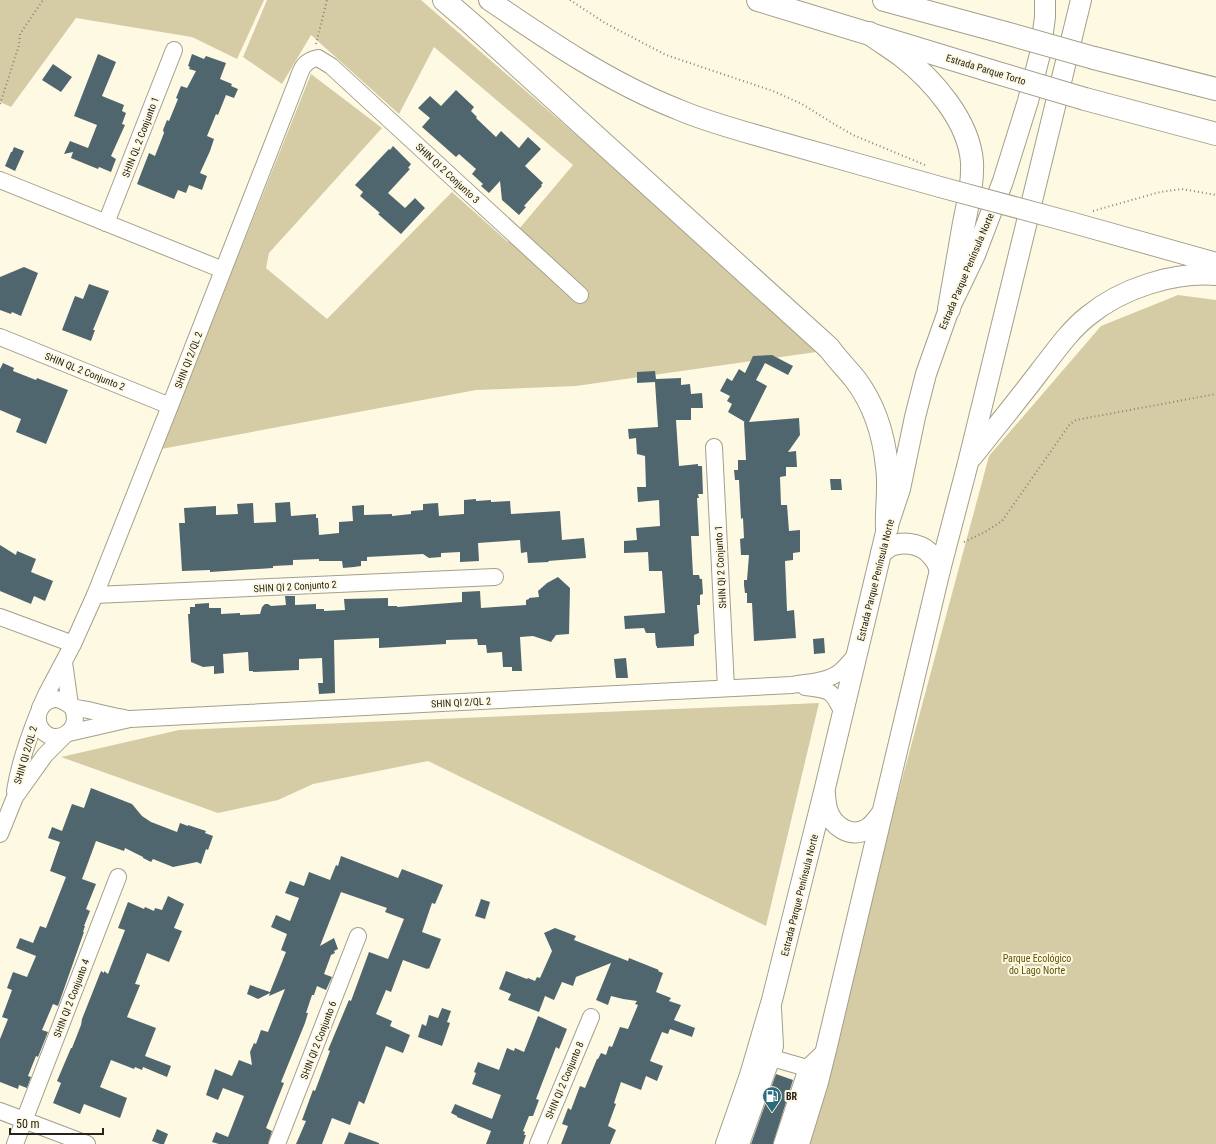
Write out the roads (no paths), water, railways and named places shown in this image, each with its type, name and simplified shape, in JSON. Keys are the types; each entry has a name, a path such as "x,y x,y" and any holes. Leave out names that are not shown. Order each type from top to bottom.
{"highway":[{"path":"444,0 829,348 866,396 882,436 887,467 887,528"},
{"name":"Estrada Parque Torto","path":"758,0 1085,99 1216,134"},
{"path":"884,0 1216,90"},
{"path":"869,33 902,56 926,78 946,100 957,118 967,141 972,162 971,185 949,309"}],"main road":[{"path":"489,0 525,25 596,69 631,89 677,110 742,131 1216,263"},
{"name":"Estrada Parque Península Norte","path":"726,1144 750,1075 772,1000 824,792 880,553 900,489 915,417 926,374 949,309 975,255 1002,181 1026,108 1040,54 1045,17 1045,0"},
{"path":"1075,24 1078,0"},
{"path":"799,1144 826,1050 940,570 968,463 1081,0"},
{"path":"968,463 1067,337 1087,316 1107,302 1130,291 1156,282 1201,274 1216,275"},
{"path":"880,553 895,544 916,545 923,547 929,552 936,561 940,570"},
{"path":"824,792 829,814 845,831 858,832 868,829 883,812"}],"street":[{"name":"SHIN QL 2 Conjunto 1","path":"106,223 174,50"},
{"name":"SHIN QI 2 Conjunto 3","path":"312,59 318,58 331,66 580,295"},
{"name":"SHIN QI 2/QL 2","path":"15,797 18,774 39,711 73,644 95,595 296,84 305,64 312,59"},
{"path":"0,180 223,270"},
{"name":"SHIN QL 2 Conjunto 2","path":"0,337 170,406"},
{"name":"SHIN QI 2 Conjunto 1","path":"714,447 726,688"},
{"name":"SHIN QI 2 Conjunto 2","path":"95,595 495,577"},
{"path":"0,617 73,644"},
{"name":"SHIN QI 2/QL 2","path":"0,834 15,797 45,755 67,734 130,719 792,685 832,677 841,671 857,654"},
{"path":"64,662 71,706 75,713 73,727 67,734 54,737 46,734 41,729 38,721 39,711 46,702 54,699 63,700 71,706"},
{"name":"SHIN QI 2/QL 2","path":"792,685 823,689 830,692 836,698 843,713"},
{"name":"SHIN QI 2/QL 2","path":"71,706 130,719"},
{"name":"SHIN QI 2 Conjunto 4","path":"15,1144 118,877"},
{"name":"SHIN QI 2 Conjunto 6","path":"277,1144 358,936"},
{"path":"741,1144 775,1046 772,1000"},
{"name":"SHIN QI 2 Conjunto 8","path":"538,1144 591,1017"},
{"path":"782,1144 807,1068 826,1050"},
{"path":"772,1058 807,1068"},
{"path":"0,1111 87,1144"}],"place":[{"name":"BR","path":"772,1113"}],"park label":[{"name":"Parque Ecológico do Lago Norte","path":"1037,964"}]}
